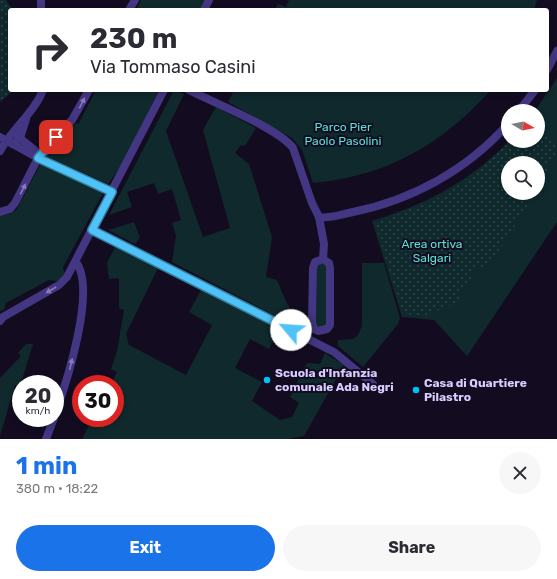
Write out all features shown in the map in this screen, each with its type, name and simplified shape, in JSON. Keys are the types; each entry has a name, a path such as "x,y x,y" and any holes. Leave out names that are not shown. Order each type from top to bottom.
{"street":[{"path":"549,66 557,50"},
{"path":"0,151 12,132 39,101 42,92"},
{"path":"0,212 10,209 15,203 39,156 74,116 88,92"},
{"path":"1,318 59,285 68,276 163,92"},
{"path":"193,92 241,115 288,142 295,154 312,203 319,217 324,244 323,259"},
{"path":"524,104 533,92"},
{"path":"6,141 15,143 20,138 31,110"},
{"path":"319,217 326,217 376,207 427,187 469,160 501,130"},
{"path":"12,132 39,156"},
{"path":"6,141 112,192"},
{"path":"92,230 334,352 373,384"},
{"path":"323,259 329,263 330,268 330,325 327,329 318,331 312,324 313,268 316,262 323,259"},
{"path":"64,389 82,312 82,268 76,262"},
{"path":"46,439 51,427"}],"green space":[{"path":"0,0 6,0 12,8 8,8 8,92 12,92 0,102"},
{"path":"141,0 205,0 201,8 137,8"},
{"path":"289,0 537,0 535,8 276,8 278,4 286,7"},
{"name":"Area ortiva Salgari","path":"557,78 557,222 467,356 434,320 402,317 372,221 391,215 446,190 463,180 502,148 545,148 545,104 540,104"},
{"path":"95,92 158,92 123,163 108,184 46,156 75,124 79,123"},
{"path":"173,92 184,94 166,131 203,237 230,228 203,130 216,107 256,128 245,146 241,145 235,153 249,164 272,237 266,277 277,280 293,313 309,328 308,333 172,262 176,236 172,223 181,220 172,189 158,194 154,183 127,192 132,207 109,215"},
{"name":"Parco Pier Paolo Pasolini","path":"233,92 489,92 472,110 452,127 432,142 411,154 389,165 365,173 313,183 302,150 292,138 228,102"},
{"name":"Area ortiva Salgari","path":"545,136 557,143 557,151 545,174 545,156 501,156 501,200 531,200 488,268 476,268 467,285 459,288 463,301 422,316 402,314 375,223 434,200 461,184 503,148 545,148"},
{"path":"40,165 102,191 102,195 63,267 65,275 57,281 49,280 6,303 4,310 0,311 0,216 12,213 17,209"},
{"path":"134,222 140,238 135,244 108,230"},
{"path":"115,247 158,268 126,334 129,345 186,375 212,325 189,312 201,290 279,329 269,349 250,339 235,368 262,382 252,401 280,420 292,417 299,403 290,397 307,363 320,364 325,353 344,365 304,436 288,439 82,439 88,427 124,427 124,375 116,375 117,372 111,369 117,351 124,310 119,308 119,278 109,279 107,263"},
{"path":"327,263 328,324 325,328 316,328 317,264"},
{"path":"362,263 384,263 400,318 398,324 363,367 338,346 338,340 353,339 358,335 362,326"},
{"path":"26,344 33,344 23,375 12,375 12,395 0,436 0,378 21,356 18,353"}],"place":[{"name":"Scuola d'Infanzia comunale Ada Negri","path":"267,380"},
{"name":"Casa di Quartiere Pilastro","path":"416,390"}],"route":[{"path":"56,137 38,158 112,192 92,230 291,330"}]}
